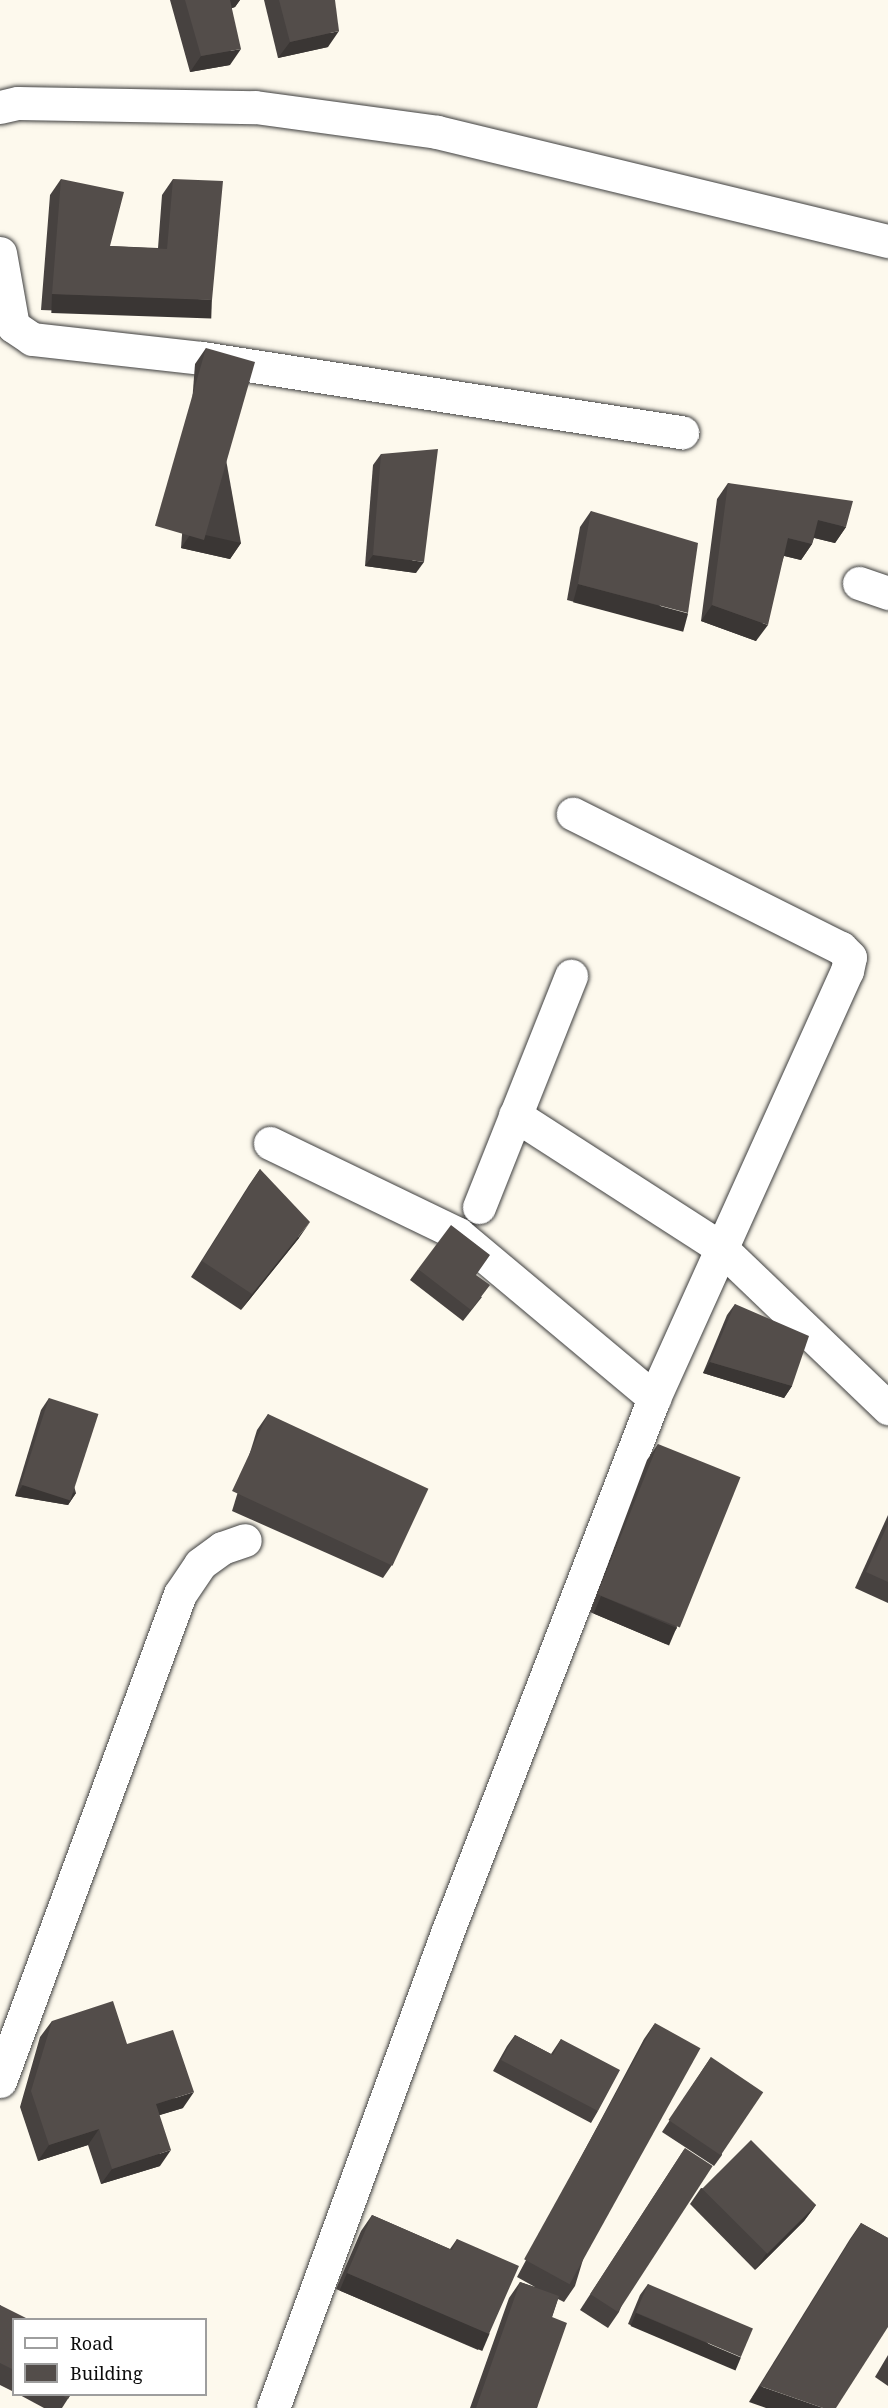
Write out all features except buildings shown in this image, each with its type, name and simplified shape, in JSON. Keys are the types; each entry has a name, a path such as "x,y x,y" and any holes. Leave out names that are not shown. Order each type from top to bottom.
{"street":[{"path":"0,106 18,103 255,107 437,132 888,241"},
{"path":"0,253 13,326 32,339 202,358 682,432"},
{"path":"273,2408 447,1933 654,1398 720,1247 847,971 850,957 841,948 573,814"},
{"path":"479,1207 571,976"},
{"path":"515,1115 720,1247 888,1408"},
{"path":"270,1143 458,1234 654,1398"},
{"path":"0,2081 180,1594 200,1564 222,1548 245,1540"}]}
